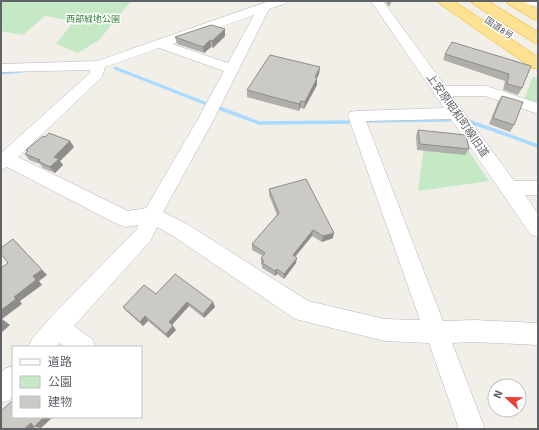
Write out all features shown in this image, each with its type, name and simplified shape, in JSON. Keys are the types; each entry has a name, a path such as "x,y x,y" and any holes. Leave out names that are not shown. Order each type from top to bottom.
{"highway":[{"path":"445,1 467,6 538,39"},
{"path":"495,1 538,28"},
{"path":"513,1 533,7"},
{"path":"467,6 538,64"},
{"name":"国道8号","path":"467,6 538,55"}],"street":[{"path":"1,68 35,66 98,66 281,1"},
{"name":"上安原昭和町線旧道","path":"377,1 538,229"},
{"path":"41,346 144,234 152,215 232,69 264,7"},
{"path":"159,44 232,69"},
{"path":"98,66 97,74 3,161 126,219 152,215 180,230 303,311 385,330 437,332 474,331 538,334"},
{"path":"441,91 486,91 538,109"},
{"path":"456,113 358,122 472,429"},
{"path":"510,188 538,188"},
{"path":"57,327 83,346"},
{"path":"1,391 12,379"}],"green space":[{"name":"西部緑地公園","path":"1,1 131,1 99,40 78,53 56,44 74,21 45,16 23,35 1,31"},
{"path":"533,76 538,79 538,104 524,100"},
{"path":"424,147 469,151 489,181 418,191"}],"building":[{"path":"211,25 225,29 203,47 175,37"},
{"path":"452,42 531,66 522,88 507,84 509,74 445,54"},
{"path":"270,55 320,67 315,77 317,78 305,102 301,101 299,104 247,90"},
{"path":"502,96 523,102 514,125 493,118"},
{"path":"418,130 466,135 469,149 420,144"},
{"path":"49,133 70,141 54,157 59,159 50,167 38,161 40,160 25,154 28,151 26,150"},
{"path":"306,179 334,233 323,236 313,230 293,255 297,258 284,274 277,269 275,271 262,263 264,261 261,258 265,253 252,244 279,213 269,189"},
{"path":"13,239 42,270 33,276 36,280 14,297 16,299 1,310 1,268 8,263 1,254 1,248"},
{"path":"175,274 213,302 203,314 187,302 169,322 173,326 166,334 145,316 140,322 123,307 144,285 156,294"},
{"path":"12,401 12,418 43,418 34,427 31,423 24,429 1,429 1,411"}],"waterway":[{"path":"115,68 207,104"},
{"path":"1,73 23,71"},
{"path":"221,109 259,123 355,122"},
{"path":"362,121 449,120"},
{"path":"471,122 538,146"}]}
